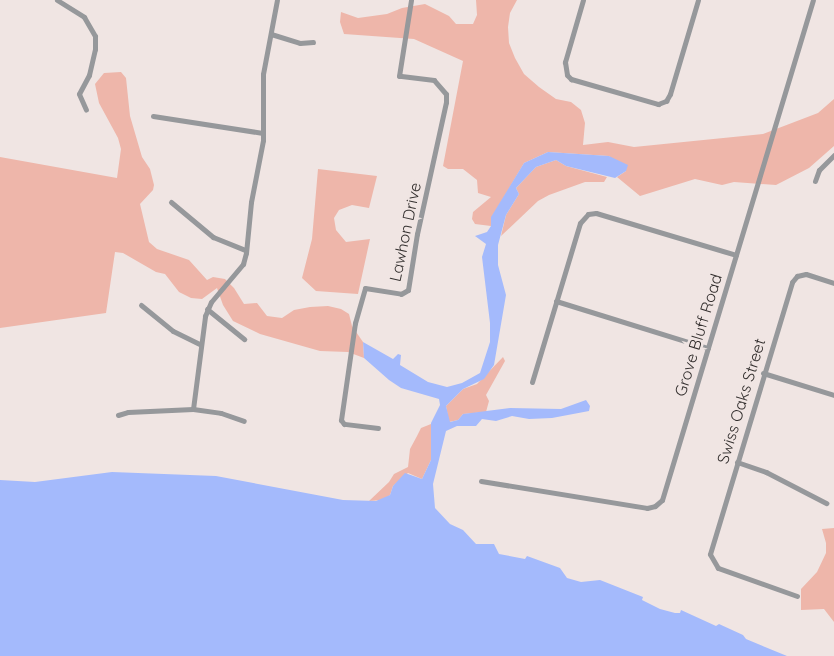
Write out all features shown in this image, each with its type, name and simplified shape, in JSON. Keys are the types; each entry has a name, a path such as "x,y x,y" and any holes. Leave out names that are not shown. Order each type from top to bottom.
{"street":[{"path":"57,0 84,17 94,36 95,49 89,75 79,94 86,110"},
{"path":"193,409 200,344 207,309 243,264 246,250 251,202 261,159 262,82 277,0"},
{"name":"Lawhon Drive","path":"378,428 344,424 340,420 355,323 365,288 400,294 408,290 417,234 446,102 446,94 434,80 399,76 411,0"},
{"path":"584,0 565,62 567,75 571,79 658,104 666,101 670,94 699,0"},
{"name":"Grove Bluff Road","path":"481,481 647,508 655,506 662,500 813,0"},
{"path":"271,34 300,43 313,42"},
{"path":"153,116 263,133"},
{"path":"815,182 819,170 834,155"},
{"path":"171,202 213,237 246,250"},
{"path":"532,382 580,223 588,214 596,213 736,255"},
{"name":"Swiss Oaks Street","path":"797,596 720,569 711,561 710,549 794,279 806,274 834,283"},
{"path":"556,301 708,348"},
{"path":"141,305 173,331 200,344"},
{"path":"207,309 244,339"},
{"path":"763,373 834,395"},
{"path":"118,415 128,412 193,409 221,413 244,421"},
{"path":"736,462 766,472 826,503"}],"shaded area":[{"path":"476,0 517,0 510,13 508,27 509,43 515,58 524,74 539,87 556,99 571,102 581,110 585,123 583,145 608,142 634,147 763,134 818,113 834,99 834,146 809,168 776,185 734,182 722,185 695,179 640,196 617,177 626,171 609,156 548,152 524,163 492,217 491,226 475,224 472,219 473,212 491,197 478,193 477,180 463,169 448,169 443,166 463,61 414,39 344,34 340,22 341,12 358,18 387,14 402,8 425,4 449,16 456,24 473,24 477,15"},
{"path":"121,72 126,78 130,116 142,157 150,169 154,185 153,190 140,204 149,242 157,249 189,260 207,280 213,277 225,279 244,304 257,303 267,316 282,318 294,310 310,307 328,306 341,309 349,314 352,326 363,342 364,358 348,352 320,351 260,334 233,321 223,305 217,288 202,299 191,298 179,292 165,274 156,272 123,253 115,252 106,313 0,328 0,157 117,178 121,149 118,138 99,103 95,84 104,73"},
{"path":"556,160 566,166 607,177 604,182 585,182 538,201 501,236 506,215 519,194 516,188 536,167"},
{"path":"318,169 377,176 369,208 352,205 339,210 334,218 336,230 346,242 370,239 358,294 316,291 302,278 312,239"},
{"path":"503,357 505,361 486,395 489,401 486,412 463,414 458,420 449,422 446,406 463,389 477,384"},
{"path":"431,424 431,460 422,479 408,473 393,486 390,495 383,500 369,501 394,474 408,467 410,449 421,428"},
{"path":"834,528 834,622 824,609 801,610 801,589 817,572 826,553 822,529"}],"water":[{"path":"548,152 609,156 628,165 626,171 615,178 566,166 556,160 536,167 516,188 519,194 506,215 498,245 498,265 506,295 494,365 484,379 463,389 446,406 450,422 458,420 463,414 510,408 561,409 586,400 590,406 589,411 552,418 529,419 512,416 496,421 482,419 476,426 457,426 446,431 433,484 435,508 450,524 463,530 476,544 494,544 499,554 525,559 527,556 560,568 567,578 581,582 600,580 643,597 642,600 660,609 675,613 680,613 681,610 716,626 719,624 743,635 746,639 787,656 0,656 0,480 35,482 112,472 216,476 343,500 376,501 390,495 393,486 405,473 422,479 431,460 431,423 440,405 439,399 401,388 389,380 364,358 363,342 393,359 398,354 401,355 400,365 428,382 447,387 462,383 480,373 490,342 490,323 482,257 486,244 475,236 487,232 491,226 491,217 524,163"}]}
